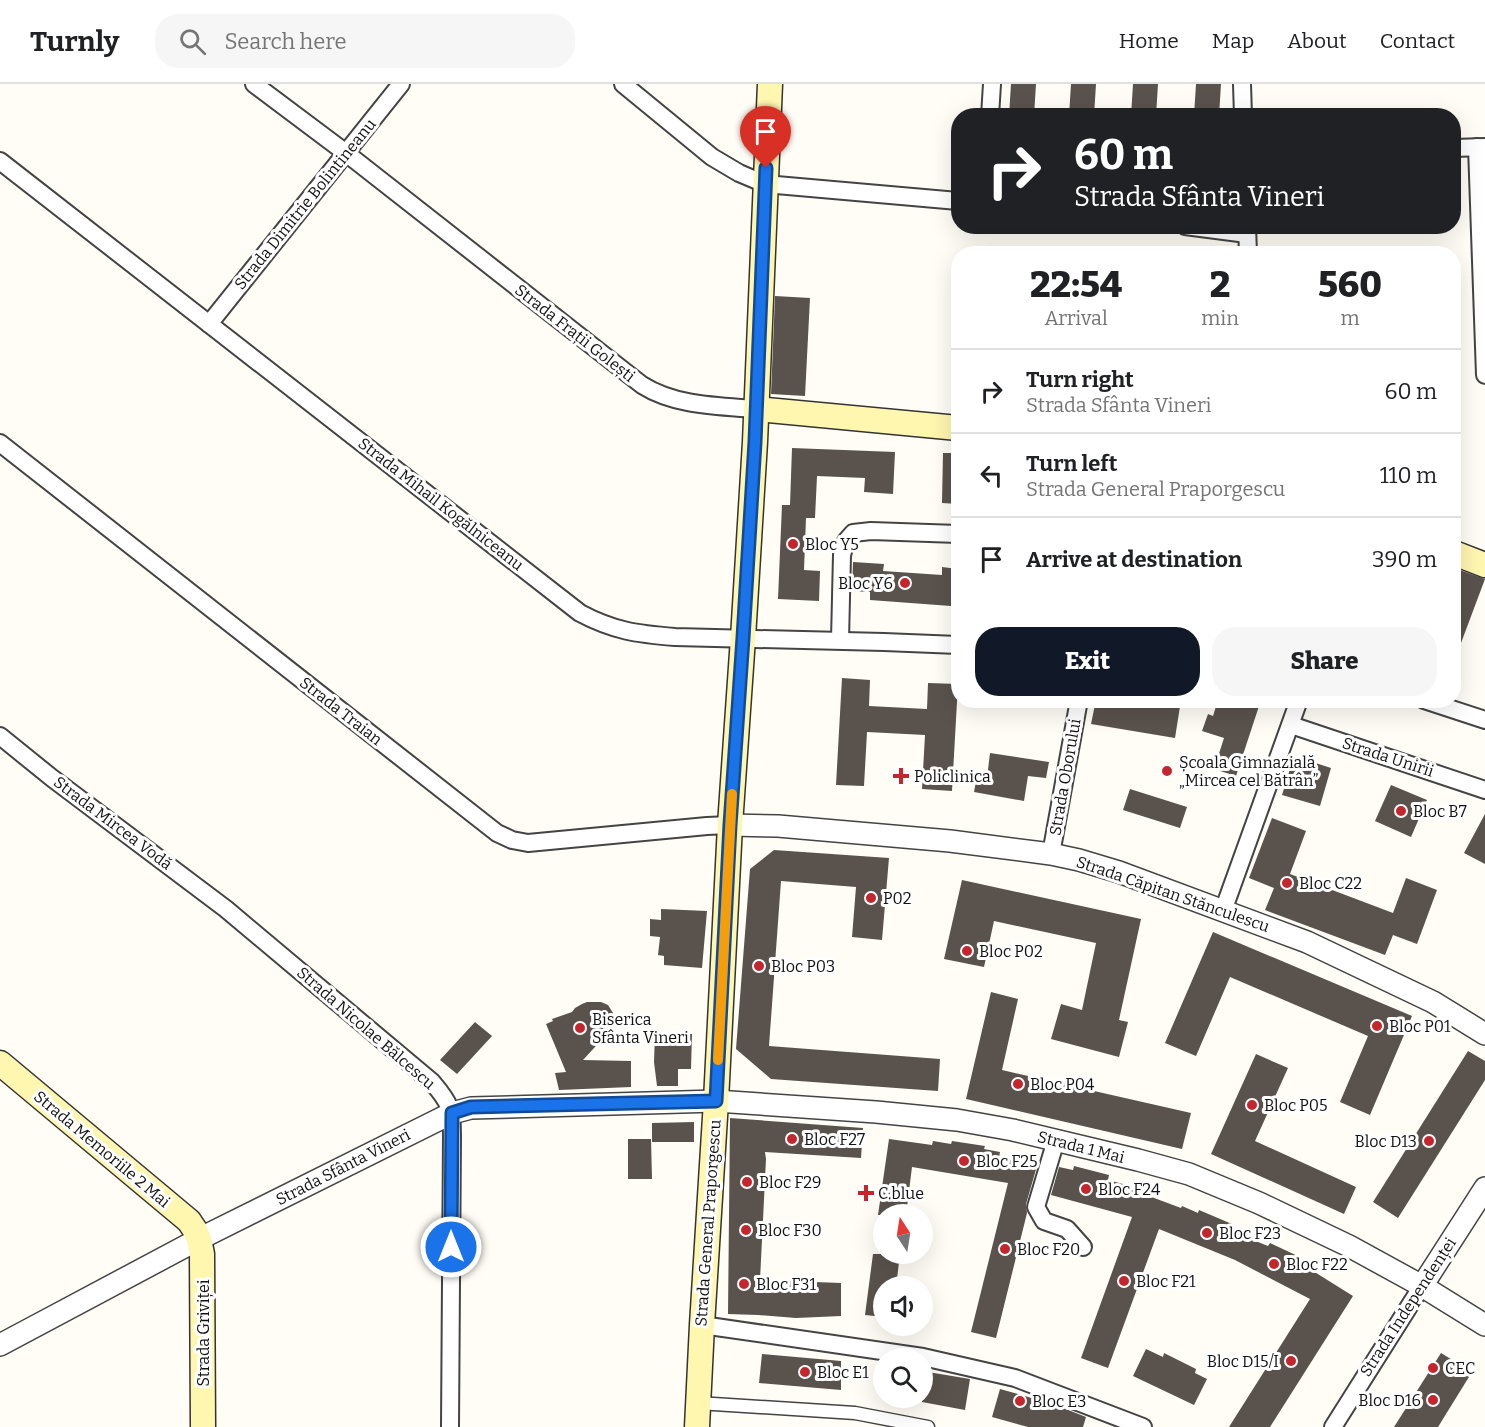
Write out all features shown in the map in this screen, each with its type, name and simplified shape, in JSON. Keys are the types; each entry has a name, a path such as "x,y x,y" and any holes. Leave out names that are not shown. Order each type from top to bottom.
{"main road":[{"name":"Strada General Praporgescu","path":"697,1415 756,409 770,84"},
{"name":"Strada Frații Golești","path":"756,409 951,427"},
{"path":"1461,556 1485,565"},
{"name":"Strada Memoriile 2 Mai","path":"0,1063 189,1221 199,1239"},
{"name":"Strada Griviței","path":"199,1239 202,1268 203,1427"}],"street":[{"name":"Strada Frații Golești","path":"254,84 651,391 668,398 685,401 756,409"},
{"name":"Strada Dimitrie Bolintineanu","path":"209,324 401,84"},
{"path":"623,84 712,157 739,173 765,184 951,200"},
{"path":"990,108 992,84"},
{"path":"1242,84 1243,108"},
{"path":"1461,148 1481,147 1485,375"},
{"name":"Strada Mihail Kogălniceanu","path":"0,161 580,613 622,631 647,635 951,645"},
{"name":"Strada Traian","path":"0,443 497,833 512,840 528,843 730,825"},
{"path":"840,640 842,555 846,541 853,533 871,531 951,534"},
{"name":"Strada Oborului","path":"1051,854 1078,708"},
{"path":"1223,911 1296,708"},
{"path":"1448,708 1485,720"},
{"name":"Strada Unirii","path":"1291,725 1485,790"},
{"name":"Strada Mircea Vodă","path":"0,736 226,909"},
{"name":"Strada Căpitan Stănculescu","path":"730,825 778,826 950,841 1051,854 1079,860 1119,872 1307,942 1433,1002 1485,1034"},
{"name":"Strada Nicolae Bălcescu","path":"226,909 432,1083 446,1099 452,1113"},
{"name":"Strada Sfânta Vineri","path":"2,1339 452,1113 471,1107 716,1101"},
{"name":"Strada 1 Mai","path":"716,1101 957,1120 1056,1140 1189,1174 1259,1203 1349,1246 1422,1286 1485,1325"},
{"path":"450,1427 452,1113"},
{"path":"1056,1140 1036,1207 1044,1221 1067,1229 1083,1247"},
{"name":"Strada Independenței","path":"1333,1427 1485,1188"},
{"path":"702,1325 923,1357 1015,1378 1143,1427"},
{"path":"697,1415 855,1413 928,1427"}],"building":[{"path":"1011,84 1036,84 1034,108 1010,108"},
{"path":"1071,84 1096,84 1094,108 1070,108"},
{"path":"1133,84 1158,84 1156,108 1132,108"},
{"path":"1196,84 1221,84 1220,108 1194,108"},
{"path":"775,296 810,298 805,396 771,394"},
{"name":"Bloc Y5","path":"792,448 895,452 893,494 864,492 865,478 817,476 815,518 806,518 804,570 820,571 819,601 778,599 782,505 790,505"},
{"path":"943,453 951,453 951,504 942,503"},
{"name":"Bloc Y6","path":"853,562 884,564 883,571 942,575 942,567 951,568 951,606 870,600 870,592 852,591"},
{"path":"1461,570 1485,579 1461,643"},
{"path":"842,678 870,680 869,706 927,709 928,683 951,684 951,708 957,708 952,791 922,789 925,735 867,732 864,786 836,785"},
{"path":"1094,708 1180,708 1175,738 1091,724"},
{"path":"1216,708 1258,708 1236,776 1214,769 1224,738 1202,731 1208,714 1213,716"},
{"path":"990,753 1049,762 1046,778 1028,776 1024,801 974,792 977,776 987,778"},
{"path":"1294,756 1331,768 1320,806 1282,795"},
{"name":"Bloc B7","path":"1391,785 1427,800 1411,837 1375,821"},
{"path":"1130,789 1187,807 1180,828 1123,810"},
{"path":"1485,814 1485,864 1464,853"},
{"name":"Bloc C22","path":"1272,818 1306,831 1290,874 1393,913 1406,878 1437,890 1417,944 1393,935 1385,955 1265,910 1274,888 1249,878"},
{"name":"Bloc P03","path":"774,850 889,858 882,940 852,937 856,887 781,881 769,1046 940,1059 938,1091 771,1079 736,1049 750,869"},
{"name":"Bloc P02","path":"962,880 1141,919 1119,1020 1128,1022 1119,1057 1051,1039 1061,1004 1082,1010 1096,943 994,921 984,967 944,959"},
{"path":"661,909 707,911 702,968 664,965 664,956 658,955 660,937 650,936 650,919 661,920"},
{"name":"Bloc P01","path":"1213,932 1412,1016 1370,1115 1340,1102 1368,1036 1230,977 1196,1056 1165,1043"},
{"name":"Bloc P04","path":"991,992 1018,999 1002,1070 1191,1113 1182,1149 966,1099"},
{"path":"587,1002 601,1002 608,1005 613,1013 614,1023 611,1032 583,1060 631,1061 631,1087 559,1090 555,1073 566,1072 546,1024"},
{"path":"475,1022 492,1036 457,1074 440,1060"},
{"path":"655,1033 692,1034 691,1069 678,1069 678,1086 657,1086 654,1062"},
{"name":"Bloc D13","path":"1468,1051 1485,1061 1485,1080 1398,1218 1373,1202"},
{"name":"Bloc P05","path":"1256,1054 1288,1068 1255,1141 1356,1187 1344,1214 1211,1154"},
{"path":"730,1118 863,1128 861,1158 765,1152 760,1280 841,1283 841,1316 796,1318 728,1314"},
{"path":"694,1122 694,1142 652,1142 652,1123"},
{"path":"628,1139 651,1139 652,1179 628,1179"},
{"path":"889,1139 932,1145 933,1141 951,1144 952,1141 985,1146 984,1149 1000,1152 999,1157 1037,1166 1026,1204 1027,1213 996,1338 971,1332 1008,1183 912,1167 907,1204 880,1204"},
{"path":"1074,1166 1109,1175 1108,1180 1123,1184 1122,1186 1181,1208 1182,1206 1198,1213 1199,1210 1232,1224 1230,1227 1244,1233 1243,1236 1268,1246 1270,1243 1302,1258 1301,1260 1315,1267 1313,1271 1353,1296 1270,1427 1229,1427 1310,1299 1235,1260 1159,1229 1108,1368 1081,1358 1132,1217 1051,1195 1059,1167 1073,1170"},
{"path":"873,1254 873,1264 899,1264 897,1276 873,1276 873,1316 865,1315"},
{"path":"1146,1349 1163,1357 1164,1353 1196,1369 1195,1373 1207,1379 1194,1405 1133,1376"},
{"name":"Bloc D16","path":"1441,1353 1472,1372 1438,1427 1394,1427"},
{"name":"Bloc E1","path":"762,1354 841,1361 841,1390 759,1383"},
{"path":"933,1373 970,1379 965,1410 933,1404"},
{"name":"Bloc E3","path":"1000,1389 1053,1404 1086,1417 1083,1427 1028,1427 992,1417"}],"slow traffic":[{"path":"718,1060 732,794"}],"place":[{"name":"Bloc Y5","path":"793,544"},
{"name":"Bloc Y6","path":"905,583"},
{"name":"Școala Gimnazială „Mircea cel Bătrân”","path":"1167,771"},
{"name":"Policlinica","path":"901,776"},
{"name":"Bloc B7","path":"1401,811"},
{"name":"Bloc C22","path":"1287,883"},
{"name":"P02","path":"871,898"},
{"name":"Bloc P02","path":"967,951"},
{"name":"Bloc P03","path":"759,966"},
{"name":"Bloc P01","path":"1377,1026"},
{"name":"Biserica Sfânta Vineri","path":"580,1028"},
{"name":"Bloc P04","path":"1018,1084"},
{"name":"Bloc P05","path":"1252,1105"},
{"name":"Bloc F27","path":"792,1139"},
{"name":"Bloc D13","path":"1429,1141"},
{"name":"Bloc F25","path":"964,1161"},
{"name":"Bloc F29","path":"747,1182"},
{"name":"Bloc F24","path":"1086,1189"},
{"name":"C.blue","path":"866,1193"},
{"name":"Bloc F30","path":"746,1230"},
{"name":"Bloc F23","path":"1207,1233"},
{"name":"Bloc F20","path":"1005,1249"},
{"name":"Bloc F22","path":"1274,1264"},
{"name":"Bloc F21","path":"1124,1281"},
{"name":"Bloc F31","path":"744,1284"},
{"name":"Bloc D15/I","path":"1291,1361"},
{"name":"CEC","path":"1433,1368"},
{"name":"Bloc E1","path":"805,1372"},
{"name":"Bloc D16","path":"1433,1400"},
{"name":"Bloc E3","path":"1020,1401"}],"route":[{"path":"451,1247 452,1113 471,1107 716,1101 730,825 755,442 766,168"}]}
